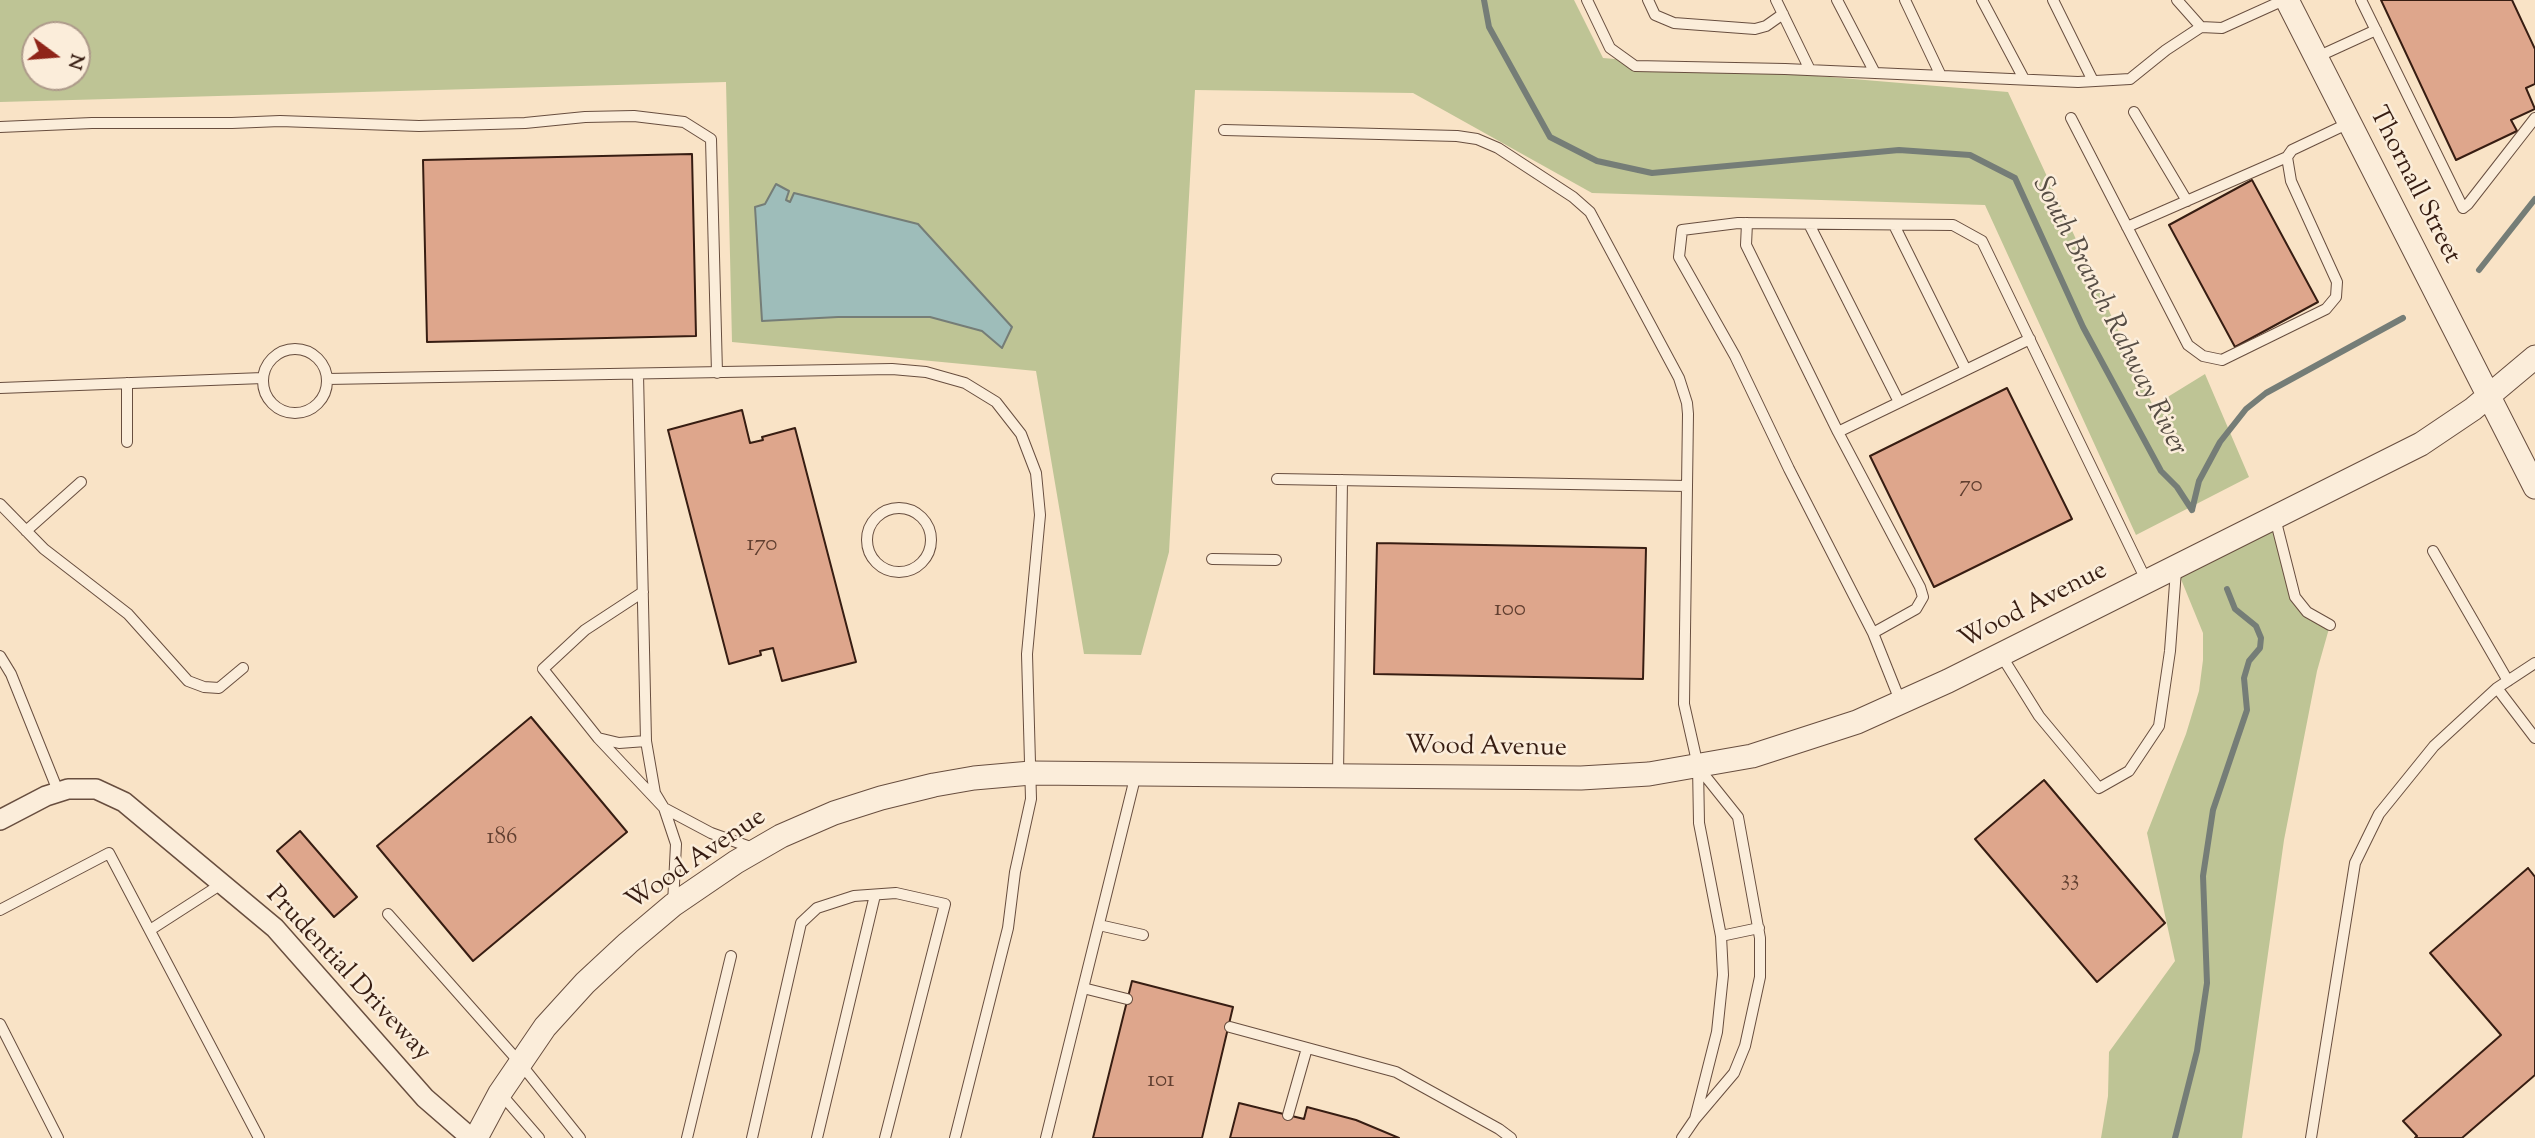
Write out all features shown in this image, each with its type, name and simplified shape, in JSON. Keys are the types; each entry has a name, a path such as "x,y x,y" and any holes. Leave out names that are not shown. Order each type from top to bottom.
{"street":[{"name":"Thornall Street","path":"2286,0 2535,487"},
{"name":"Wood Avenue","path":"473,1138 545,1027 585,983 673,905 757,849 806,825 881,798 974,778 1031,773 1581,778 1636,776 1752,756 1857,722 1901,703 2421,444 2455,423 2535,357"},
{"name":"Prudential Driveway","path":"0,820 58,791 86,787 115,796 275,928 425,1098 473,1138"}],"lane":[{"path":"1587,0 1610,48 1636,66 2093,81 2130,79 2166,50 2201,27 2222,28 2286,0"},
{"path":"1648,0 1655,15 1674,23 1755,29 1766,26 1783,14"},
{"path":"1776,0 1811,70"},
{"path":"1837,0 1875,73"},
{"path":"1905,0 1941,76"},
{"path":"1982,0 2024,79"},
{"path":"2053,0 2093,81"},
{"path":"2178,0 2201,27"},
{"path":"2361,0 2463,208 2535,118"},
{"path":"2316,57 2376,30"},
{"path":"2134,111 2187,201"},
{"path":"0,127 92,122 280,121 419,126 634,116 684,122 711,139 717,373"},
{"path":"2071,118 2188,345 2203,356 2222,360 2326,309 2336,297 2337,282 2291,181 2287,157"},
{"path":"2127,227 2287,157 2292,150 2348,123"},
{"path":"1224,130 1467,137 1498,148 1582,204 1597,221 1684,391 1688,414 1684,704 1698,766 1699,823 1721,936 1723,975 1720,1013 1695,1119"},
{"path":"1747,223 1745,245 1838,432 1920,587 1923,597 1916,609 1873,633"},
{"path":"1901,703 1873,633 1735,356 1679,257 1682,230 1747,223 1953,225 1982,241 2147,582"},
{"path":"1809,224 1899,402"},
{"path":"1894,225 1966,370"},
{"path":"1838,432 2030,340"},
{"path":"301,350 319,360 327,379 322,399 315,407 295,414 285,412 269,399 264,378 272,359 281,353 301,350"},
{"path":"327,379 892,369 926,372 965,383 996,402 1021,434 1036,473 1040,515 1027,654 1031,773 1029,813 1015,872 1008,928 955,1138"},
{"path":"638,374 646,741 655,793 664,808 676,844 673,905"},
{"path":"0,388 264,378"},
{"path":"127,383 127,442"},
{"path":"1277,479 1687,486"},
{"path":"1338,776 1342,480"},
{"path":"26,531 81,482"},
{"path":"0,504 44,549 128,614 188,681 204,687 219,688 243,668"},
{"path":"899,507 912,510 922,517 929,527 930,551 924,561 913,569 900,573 887,571 876,563 868,552 866,539 869,526 876,516 887,509 899,507"},
{"path":"2275,517 2295,597 2307,612 2330,625"},
{"path":"2433,551 2508,681"},
{"path":"1213,559 1276,560"},
{"path":"2001,655 2039,716 2099,788 2130,771 2159,726 2170,651 2176,567"},
{"path":"643,592 585,630 543,669 598,738 664,808 711,833 757,849"},
{"path":"0,656 11,674 58,791"},
{"path":"2311,1138 2355,863 2379,814 2426,756 2497,688 2535,663"},
{"path":"2497,688 2535,738"},
{"path":"598,738 619,743 646,741"},
{"path":"1682,1138 1734,1073 1743,1053 1760,977 1759,928 1738,817 1698,766"},
{"path":"1046,1138 1137,774"},
{"path":"0,910 110,853 259,1138"},
{"path":"150,930 223,883"},
{"path":"752,1138 801,923 817,908 854,896 896,893 945,904 885,1138"},
{"path":"817,1138 875,895"},
{"path":"388,914 520,1063 580,1138"},
{"path":"1099,925 1143,935"},
{"path":"1721,936 1759,928"},
{"path":"687,1138 731,956"},
{"path":"1083,988 1127,999"},
{"path":"0,1024 58,1138"},
{"path":"1230,1027 1396,1072 1511,1138"},
{"path":"1288,1115 1307,1048"},
{"path":"500,1093 539,1138"}],"green space":[{"path":"0,0 1574,0 1603,58 2008,92 2153,406 2205,374 2249,477 2136,535 1985,205 1592,193 1413,93 1195,90 1169,552 1141,655 1084,654 1036,371 732,342 726,82 0,102"},
{"path":"2275,517 2295,597 2330,625 2317,671 2284,840 2242,1138 2101,1138 2108,1096 2109,1052 2175,961 2147,833 2186,734 2199,691 2203,660 2203,633 2176,567"}],"water":[{"path":"776,184 789,191 786,200 790,202 794,193 918,224 1012,327 1002,348 982,331 930,317 838,317 762,321 755,207 765,204"}],"building":[{"path":"2381,0 2512,0 2535,49 2535,84 2526,88 2535,109 2511,120 2517,131 2456,160"},
{"path":"692,154 696,336 427,342 423,160"},
{"path":"2252,180 2318,302 2235,347 2169,225"},
{"path":"2007,388 2072,519 1934,587 1870,456"},
{"path":"742,410 750,443 795,428 856,662 782,681 773,648 760,651 761,655 729,664 668,430"},
{"path":"1377,543 1646,548 1643,679 1374,674"},
{"path":"531,717 627,832 473,961 377,846"},
{"path":"2044,780 2165,923 2097,982 1975,839"},
{"path":"300,831 357,897 334,917 277,851"},
{"path":"2528,868 2535,877 2535,1075 2462,1138 2415,1138 2417,1136 2403,1121 2501,1035 2430,953"},
{"path":"1132,981 1233,1007 1202,1138 1093,1138"},
{"path":"1239,1103 1304,1119 1307,1107 1356,1120 1399,1138 1230,1138"}],"waterway":[{"name":"South Branch Rahway River","path":"1484,0 1489,27 1550,137 1597,161 1652,173 1899,150 1970,155 2015,178 2083,327 2161,471 2177,487 2192,510"},
{"path":"2479,270 2535,199"},
{"path":"2192,510 2199,481 2220,442 2246,409 2266,393 2403,318"},
{"name":"South Branch Rahway River","path":"2175,1138 2197,1051 2207,983 2203,876 2213,810 2247,710 2244,678 2249,661 2260,648 2261,638 2256,626 2235,609 2227,589"}]}
